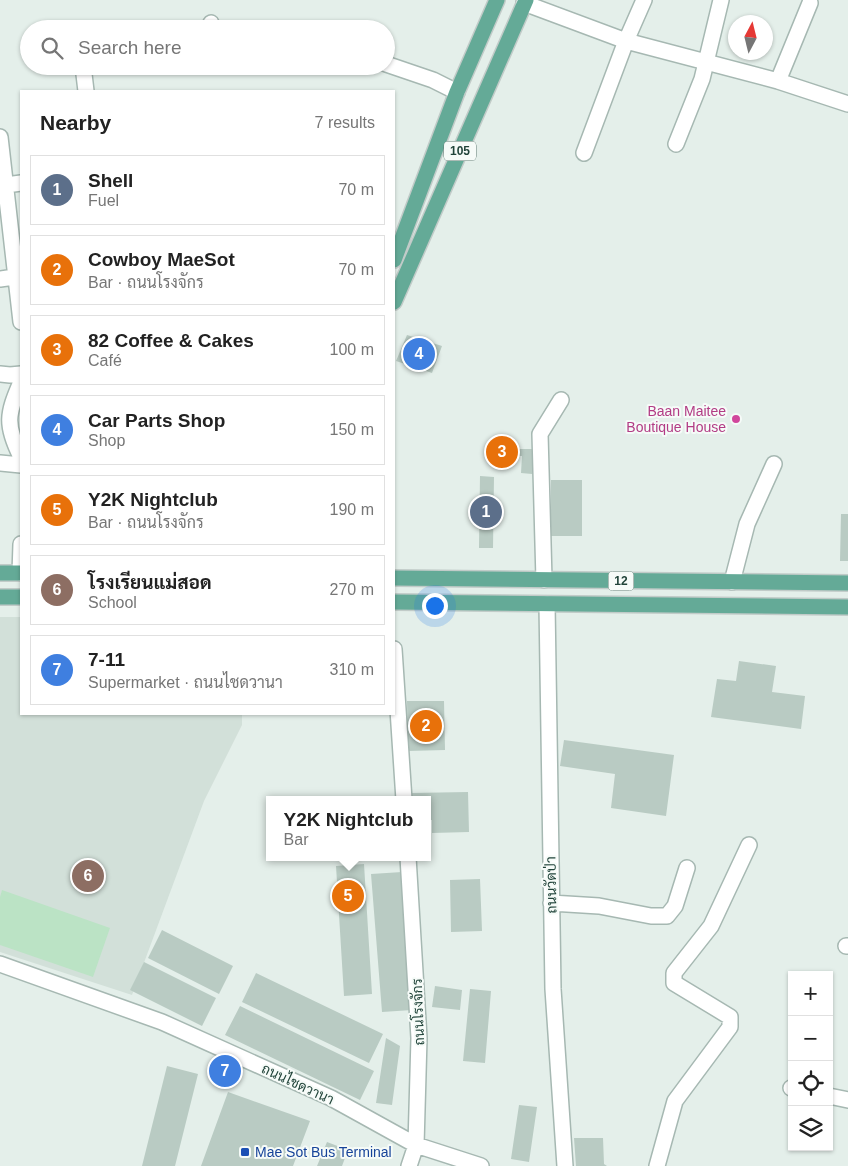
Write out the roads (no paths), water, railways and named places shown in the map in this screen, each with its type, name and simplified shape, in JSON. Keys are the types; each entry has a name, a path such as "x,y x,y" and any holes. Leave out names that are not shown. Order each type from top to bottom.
{"main road":[{"name":"105","path":"395,257 457,92 497,0"},
{"name":"105","path":"395,297 400,270 525,1"},
{"path":"0,573 20,573"},
{"name":"12","path":"395,578 848,583"},
{"path":"763,582 763,606"},
{"path":"0,597 20,597"},
{"name":"12","path":"395,602 848,607"}],"street":[{"path":"584,153 626,41 644,0"},
{"path":"676,144 702,80 721,0"},
{"path":"525,1 626,41 778,81 848,104"},
{"path":"778,81 810,3"},
{"path":"395,67 433,80 457,92"},
{"path":"84,75 86,90"},
{"path":"0,137 4,181 16,216 20,300"},
{"path":"4,181 20,183"},
{"path":"0,279 19,277"},
{"path":"0,374 20,374"},
{"path":"20,384 9,411 9,427 14,444 20,455"},
{"path":"544,580 540,434 561,400"},
{"path":"0,463 20,465"},
{"path":"732,582 747,524 774,464"},
{"name":"ถนนวัดป่า","path":"547,604 551,903 554,989 565,1166"},
{"path":"395,663 404,796"},
{"path":"657,1166 675,1100 730,1027 730,1017 674,983 674,973 712,926 749,845"},
{"name":"ถนนโรงจักร","path":"408,861 419,1028 416,1145 409,1166"},
{"path":"551,903 599,906 651,916 667,916 676,906 687,868"},
{"name":"ถนนไชดวานา","path":"0,964 162,1022 331,1098 416,1145 481,1166"},
{"path":"833,1097 848,1100"}],"place":[{"name":"Car Parts Shop","path":"419,354"},
{"name":"Baan Maitee Boutique House","path":"736,419"},
{"name":"82 Coffee & Cakes","path":"502,452"},
{"name":"Shell","path":"486,512"},
{"name":"Cowboy MaeSot","path":"426,726"},
{"name":"โรงเรียนแม่สอด","path":"88,876"},
{"name":"Y2K Nightclub","path":"348,896"},
{"name":"7-11","path":"225,1071"},
{"name":"Mae Sot Bus Terminal","path":"245,1152"}]}
